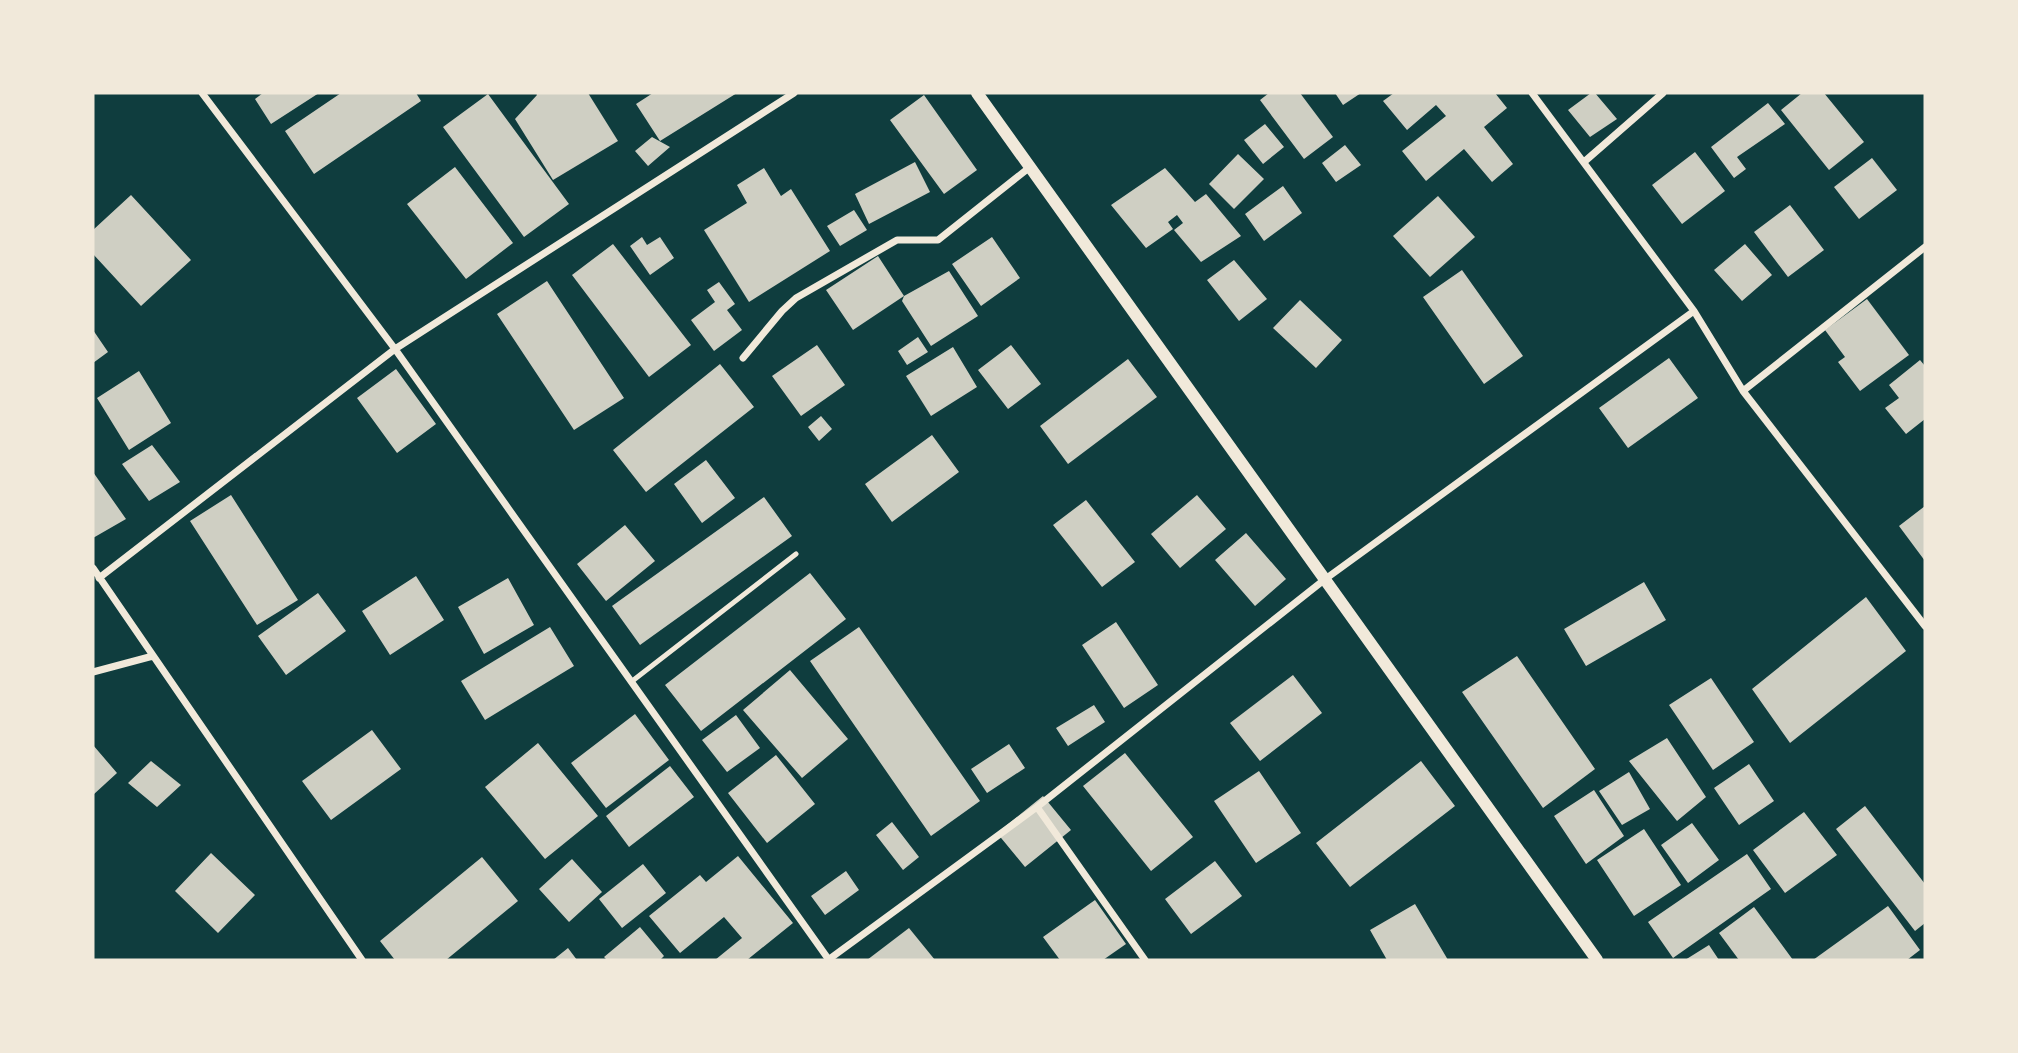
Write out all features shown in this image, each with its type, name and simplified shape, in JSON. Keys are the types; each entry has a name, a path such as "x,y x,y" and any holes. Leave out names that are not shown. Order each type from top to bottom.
{"street":[{"path":"202,93 395,349 829,960 1037,807 1324,580 1694,311"},
{"path":"100,578 395,349 794,93"},
{"path":"977,93 1597,960"},
{"path":"1532,93 1694,311 1743,391 1925,626"},
{"path":"1584,162 1663,93"},
{"path":"743,358 796,298 897,240 938,240 1030,167"},
{"path":"1743,391 1925,247"},
{"path":"93,568 362,960"},
{"path":"93,672 153,656"},
{"path":"1037,807 1145,960"}],"lane":[{"path":"631,682 796,554"}],"building":[{"path":"263,93 319,93 271,124 255,99"},
{"path":"341,93 416,93 421,101 314,174 285,131"},
{"path":"536,93 588,93 618,141 553,180 515,119"},
{"path":"653,93 737,93 660,141 636,104"},
{"path":"1269,93 1300,93 1333,137 1304,159 1260,100"},
{"path":"1335,93 1361,93 1343,105"},
{"path":"1394,93 1495,93 1507,108 1484,127 1513,164 1492,182 1464,149 1426,181 1402,151 1446,116 1436,105 1407,130 1383,101"},
{"path":"1591,93 1595,93 1617,119 1590,137 1568,110"},
{"path":"1802,93 1824,93 1864,142 1829,170 1781,110"},
{"path":"488,94 569,204 524,237 443,127"},
{"path":"924,95 977,170 944,194 890,120"},
{"path":"1768,103 1785,124 1737,157 1746,169 1734,178 1711,147"},
{"path":"1265,124 1284,147 1263,164 1244,140"},
{"path":"652,137 670,147 648,166 635,151"},
{"path":"1345,145 1361,165 1336,182 1322,163"},
{"path":"1695,152 1725,191 1682,224 1652,185"},
{"path":"1238,154 1264,179 1234,209 1209,184"},
{"path":"1872,158 1897,190 1859,219 1834,187"},
{"path":"915,162 930,192 869,224 855,194"},
{"path":"455,167 513,243 466,279 407,204"},
{"path":"764,168 781,196 791,189 830,251 749,302 704,230 747,203 737,185"},
{"path":"1165,168 1195,202 1206,194 1241,236 1201,262 1174,230 1183,223 1177,215 1168,222 1173,229 1146,248 1111,205"},
{"path":"1283,186 1302,213 1264,241 1245,214"},
{"path":"131,195 191,260 141,306 93,254 93,230"},
{"path":"1438,196 1475,237 1430,277 1393,236"},
{"path":"1790,205 1824,250 1788,277 1754,232"},
{"path":"854,210 867,230 840,246 827,226"},
{"path":"642,237 647,245 660,237 674,258 650,275 630,246"},
{"path":"992,237 1020,278 981,306 952,264"},
{"path":"613,244 691,345 649,377 572,275"},
{"path":"1745,244 1772,275 1742,301 1714,270"},
{"path":"878,256 904,296 853,330 826,290"},
{"path":"1234,260 1267,299 1239,321 1207,280"},
{"path":"1462,270 1523,356 1484,384 1423,297"},
{"path":"949,271 978,316 931,346 902,301 904,296"},
{"path":"547,281 624,398 574,430 497,314"},
{"path":"719,282 735,304 727,310 742,330 714,351 691,320 715,302 707,290"},
{"path":"1867,299 1909,355 1860,391 1838,362 1845,357 1825,330"},
{"path":"1300,300 1342,340 1316,368 1273,328"},
{"path":"93,330 108,352 93,363"},
{"path":"918,337 928,352 907,365 898,351"},
{"path":"817,345 845,385 801,416 772,376"},
{"path":"1011,345 1041,384 1008,409 978,370"},
{"path":"953,347 977,387 931,416 906,376"},
{"path":"1669,358 1698,398 1628,448 1599,408"},
{"path":"1128,359 1157,397 1068,464 1040,426"},
{"path":"1920,360 1925,366 1925,419 1906,434 1885,408 1899,398 1889,385"},
{"path":"720,364 754,407 646,492 613,450"},
{"path":"396,369 436,424 397,453 357,398"},
{"path":"139,371 171,423 129,450 97,398"},
{"path":"821,416 832,429 819,441 808,427"},
{"path":"932,435 959,472 892,522 865,484"},
{"path":"152,445 180,482 149,501 122,464"},
{"path":"706,460 735,498 702,523 674,484"},
{"path":"93,472 126,519 93,538"},
{"path":"231,495 298,600 257,625 190,521"},
{"path":"1197,495 1226,529 1180,568 1151,534"},
{"path":"764,497 792,536 640,645 612,606"},
{"path":"1086,500 1135,562 1102,587 1053,525"},
{"path":"1925,506 1925,561 1899,526"},
{"path":"625,525 655,561 606,601 577,564"},
{"path":"1246,533 1286,579 1255,606 1215,560"},
{"path":"810,573 846,619 701,731 665,685"},
{"path":"416,576 444,620 390,655 362,611"},
{"path":"508,578 534,625 484,654 458,607"},
{"path":"1644,582 1666,620 1586,666 1564,629"},
{"path":"318,593 346,631 286,675 258,636"},
{"path":"1866,597 1906,651 1790,743 1752,689"},
{"path":"1116,622 1158,685 1124,708 1082,645"},
{"path":"550,627 574,666 485,720 461,681"},
{"path":"859,627 980,801 931,836 810,661"},
{"path":"1517,656 1595,769 1543,808 1462,692"},
{"path":"790,670 848,739 802,778 743,710"},
{"path":"1293,675 1322,713 1260,761 1230,723"},
{"path":"1711,678 1754,742 1713,770 1669,705"},
{"path":"1094,705 1105,722 1068,746 1056,728"},
{"path":"635,714 669,760 606,808 571,763"},
{"path":"736,715 760,748 727,772 702,740"},
{"path":"372,730 401,769 331,820 302,781"},
{"path":"1667,738 1706,797 1677,821 1629,761"},
{"path":"538,743 598,816 545,859 485,787"},
{"path":"1009,744 1025,768 987,793 971,769"},
{"path":"93,745 117,773 93,795"},
{"path":"1125,753 1193,837 1151,871 1083,786"},
{"path":"776,755 815,804 767,843 728,793"},
{"path":"151,761 181,785 157,807 128,783"},
{"path":"1421,761 1455,806 1350,887 1316,843"},
{"path":"1749,764 1774,801 1739,825 1714,788"},
{"path":"670,766 694,797 629,847 606,816"},
{"path":"1259,771 1301,833 1256,863 1214,801"},
{"path":"1629,772 1650,809 1622,825 1599,791"},
{"path":"1594,790 1624,836 1586,864 1554,816"},
{"path":"1043,796 1071,830 1025,867 997,833"},
{"path":"1865,806 1925,884 1925,923 1915,931 1836,829"},
{"path":"1804,812 1837,855 1785,893 1753,850"},
{"path":"892,822 919,857 903,870 876,835"},
{"path":"1692,823 1719,860 1688,883 1661,845"},
{"path":"1644,829 1681,885 1634,916 1597,860"},
{"path":"211,853 255,895 218,933 175,891"},
{"path":"1747,854 1771,889 1673,958 1648,922"},
{"path":"738,856 793,923 747,960 715,960 742,938 724,917 680,953 649,916 700,875 706,882"},
{"path":"482,857 518,901 446,960 395,960 380,941"},
{"path":"572,859 602,892 569,922 539,889"},
{"path":"1215,861 1242,896 1191,934 1165,899"},
{"path":"643,864 666,893 622,928 599,899"},
{"path":"846,871 859,890 825,915 811,896"},
{"path":"1095,900 1126,944 1103,960 1060,960 1043,937"},
{"path":"1415,904 1448,960 1387,960 1370,930"},
{"path":"1888,906 1920,950 1907,960 1813,960"},
{"path":"1754,907 1793,960 1739,960 1719,933"},
{"path":"640,927 664,956 660,960 607,960 604,957"},
{"path":"909,928 935,960 867,960"},
{"path":"1709,945 1719,960 1685,960"},
{"path":"568,948 577,960 553,960"}]}
